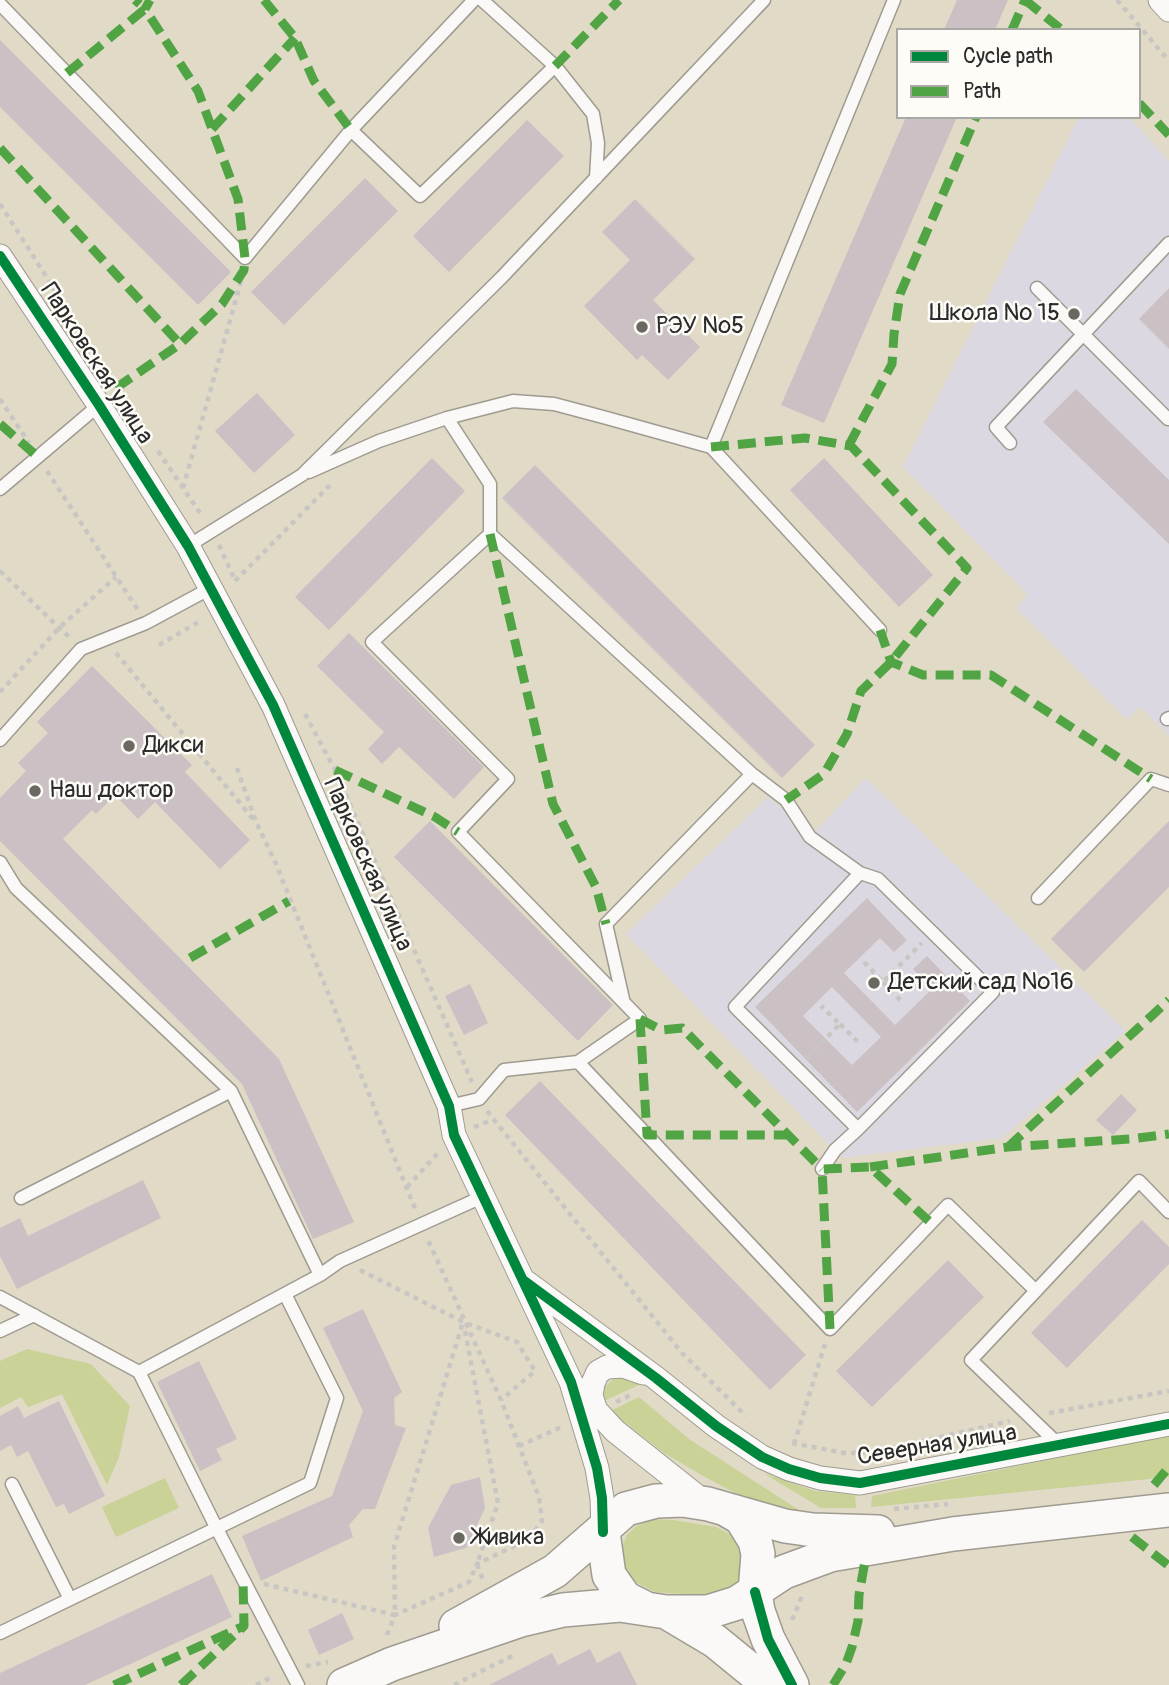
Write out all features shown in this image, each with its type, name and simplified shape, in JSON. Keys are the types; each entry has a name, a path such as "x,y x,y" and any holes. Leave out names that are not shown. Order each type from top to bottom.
{"main road":[{"path":"343,1678 389,1659 555,1572 603,1532 616,1516 637,1505 683,1500 716,1506 757,1520 814,1530 953,1534"},
{"path":"716,1506 741,1518 755,1541 758,1554 755,1592 779,1632"},
{"path":"792,1685 779,1632 772,1616 781,1591 793,1576 809,1575 830,1555 953,1534 1169,1510"},
{"path":"603,1532 609,1575 625,1598 655,1610 715,1641 769,1685"},
{"path":"389,1659 563,1610 620,1605 691,1613 721,1609 737,1603 784,1573 809,1575"}],"street":[{"path":"1160,0 1169,10"},
{"name":"Парковская улица","path":"0,256 99,405 188,547 273,705 449,1106 454,1135 570,1382 597,1468 602,1498 603,1532"},
{"name":"Северная улица","path":"522,1279 716,1426 762,1457 820,1478 860,1483 1169,1424"},
{"path":"596,1411 591,1396 593,1383 598,1372 607,1367 623,1366 656,1378"},
{"name":"Парковская улица","path":"570,1382 615,1431 716,1506"}],"lane":[{"path":"0,4 245,258 351,130 474,0"},
{"path":"482,0 555,66 593,114 598,143 596,178"},
{"path":"302,475 502,277 764,0"},
{"path":"711,447 894,0"},
{"path":"351,130 420,196 555,66"},
{"path":"1010,443 996,427 1169,243"},
{"path":"1037,288 1168,419"},
{"path":"188,547 302,475 369,445 447,418 513,401 554,404 711,447 880,630"},
{"path":"0,489 99,405"},
{"path":"447,418 490,484 490,534 752,774 786,800 810,838 860,873 878,879 993,992 835,1150 822,1169"},
{"path":"449,1106 479,1099 504,1070 578,1062 640,1019 458,832 508,779 372,642 490,534"},
{"path":"0,740 81,649 146,623 211,588"},
{"path":"623,1001 606,924 752,774"},
{"path":"1038,898 1151,779 1169,785"},
{"path":"0,862 16,888 231,1091 320,1275"},
{"path":"858,1129 734,1007 860,873"},
{"path":"578,1062 830,1329 948,1205 1036,1291"},
{"path":"21,1198 231,1091"},
{"path":"1060,1446 971,1360 1139,1181 1169,1212"},
{"path":"139,1372 320,1275 340,1261 482,1196"},
{"path":"0,1633 310,1483 337,1398 285,1294"},
{"path":"0,1297 139,1372 298,1685"},
{"path":"0,1331 34,1315"},
{"path":"12,1483 70,1599"}],"path":[{"path":"1117,0 1141,28"},
{"path":"1141,28 1169,61"},
{"path":"0,204 80,331"},
{"path":"183,488 244,270"},
{"path":"0,399 146,623"},
{"path":"153,444 213,533 239,589"},
{"path":"235,581 369,445"},
{"path":"0,571 81,649 109,645 256,822"},
{"path":"0,692 59,628 116,577"},
{"path":"302,708 335,770 479,1099 492,1120 682,1353 747,1417"},
{"path":"237,768 256,822 276,864 421,1224 463,1322 501,1400 540,1497 542,1521 529,1539 477,1564"},
{"path":"883,982 933,933"},
{"path":"864,962 903,1003"},
{"path":"821,1006 860,1045"},
{"path":"797,1069 840,1024"},
{"path":"340,1261 463,1322 517,1342 535,1371 501,1400"},
{"path":"243,1579 395,1615 469,1582 498,1503 463,1322"},
{"path":"389,1659 388,1634 395,1615 394,1547 463,1322"},
{"path":"794,1444 830,1329"},
{"path":"781,1438 794,1444 858,1453 1169,1391"},
{"path":"779,1632 797,1605 809,1575"},
{"path":"454,1685 526,1649"},
{"path":"256,1685 290,1668 343,1678"}],"shaded area":[{"name":"Школа № 15","path":"1078,119 1131,119 1169,161 1169,736 1141,707 1126,719 1016,608 1028,595 903,467"},
{"name":"Детский сад №16","path":"866,778 1126,1031 1002,1138 842,1158 626,934 768,797 809,832 810,837"}],"green space":[{"path":"27,1349 91,1364 130,1406 119,1457 107,1485 62,1394 28,1407 21,1397 0,1408 0,1361"},
{"path":"623,1377 639,1385 604,1401 604,1388 613,1379"},
{"path":"639,1397 689,1439 802,1512 803,1518 752,1502 705,1477 664,1453 610,1411"},
{"path":"1169,1435 1169,1477 871,1507 872,1496"},
{"path":"763,1473 815,1491 855,1495 856,1508 821,1508"},
{"path":"165,1478 179,1508 116,1537 102,1507"},
{"path":"652,1519 716,1527 733,1536 743,1551 743,1574 730,1589 708,1596 655,1592 635,1582 626,1571 623,1544 635,1527"}],"building":[{"path":"957,0 1008,0 996,28 945,28"},
{"path":"0,40 231,272 198,305 0,107"},
{"path":"905,119 956,119 824,423 781,405"},
{"path":"527,120 564,156 449,272 413,236"},
{"path":"365,178 398,211 284,325 251,292"},
{"path":"635,199 695,259 653,300 700,347 668,380 642,355 637,360 584,306 630,260 602,232"},
{"path":"1169,288 1169,349 1139,319"},
{"path":"1076,389 1169,480 1169,544 1043,422"},
{"path":"257,393 295,435 254,473 215,431"},
{"path":"432,458 465,491 329,630 295,597"},
{"path":"824,458 933,575 899,607 790,490"},
{"path":"535,465 815,745 782,778 502,498"},
{"path":"349,633 484,767 454,799 399,747 382,764 368,749 384,732 317,666"},
{"path":"92,666 192,765 185,772 250,840 220,869 155,802 138,819 115,795 96,814 92,810 63,839 279,1059 354,1222 313,1239 242,1084 0,841 0,798 26,771 18,763 48,733 37,722"},
{"path":"430,821 613,1005 578,1041 394,857"},
{"path":"1169,821 1169,887 1084,972 1051,939"},
{"path":"867,898 907,940 894,952 880,938 844,973 895,1025 932,989 913,969 927,956 970,1001 857,1112 755,1007","holes":["832,987 881,1037 852,1065 803,1016"]},
{"path":"470,984 488,1023 464,1035 445,996"},
{"path":"540,1081 806,1355 770,1390 505,1115"},
{"path":"1121,1094 1137,1110 1113,1135 1096,1120"},
{"path":"143,1180 161,1218 17,1289 0,1256 0,1228 20,1218 28,1236"},
{"path":"1142,1220 1169,1247 1169,1264 1067,1368 1031,1333"},
{"path":"948,1260 984,1297 872,1407 836,1371"},
{"path":"363,1309 402,1392 394,1398 395,1425 406,1428 375,1509 363,1509 349,1525 353,1537 261,1581 242,1536 332,1496 363,1411 323,1328"},
{"path":"199,1361 237,1439 216,1449 222,1460 200,1471 157,1382"},
{"path":"59,1401 105,1496 69,1514 64,1504 56,1507 28,1451 17,1457 11,1445 0,1451 0,1416 18,1406 24,1418"},
{"path":"480,1477 485,1508 466,1548 434,1557 428,1528 451,1485"},
{"path":"212,1574 232,1617 85,1685 0,1685 0,1673"},
{"path":"342,1613 354,1639 319,1655 308,1630"},
{"path":"590,1649 597,1663 620,1651 637,1685 489,1685 552,1653 558,1665"}],"marked path":[{"path":"67,73 145,9 135,0"},
{"path":"116,388 180,344 222,304 244,270 238,199 198,91 145,9 150,0"},
{"path":"264,0 295,38 314,81 351,130"},
{"path":"555,66 619,0"},
{"path":"1025,0 1060,28"},
{"path":"1013,28 1025,0"},
{"path":"212,129 295,38"},
{"path":"1141,105 1169,135"},
{"path":"849,445 892,364 900,294 975,119"},
{"path":"0,148 180,344"},
{"path":"0,424 38,457"},
{"path":"711,447 805,438 851,446 967,568 891,662 861,691 847,734 824,774 786,800"},
{"path":"490,534 553,804 596,887 606,924"},
{"path":"880,630 891,662 923,675 991,675 1151,779"},
{"path":"335,770 435,817 458,832"},
{"path":"190,958 289,901"},
{"path":"1008,1147 1169,1000"},
{"path":"640,1019 647,1135 787,1135"},
{"path":"640,1019 661,1030 682,1028 822,1169"},
{"path":"870,1167 1008,1147 1169,1134"},
{"path":"830,1329 822,1169 870,1167 931,1223"},
{"path":"1154,1485 1169,1467"},
{"path":"1132,1537 1169,1566"},
{"path":"833,1685 846,1664 852,1647 865,1561"},
{"path":"181,1685 244,1626 243,1579"},
{"path":"114,1685 244,1626"}],"cycle path":[{"path":"0,256 188,546 273,705 449,1106 454,1135 571,1382 597,1468 602,1498 603,1532"},
{"path":"523,1280 716,1426 762,1457 820,1478 860,1483 1169,1424"},
{"path":"755,1592 768,1639 792,1685"}],"place":[{"name":"Школа № 15","path":"1074,314"},
{"name":"РЭУ №5","path":"642,327"},
{"name":"Дикси","path":"129,746"},
{"name":"Наш доктор","path":"35,791"},
{"name":"Детский сад №16","path":"874,983"},
{"name":"Живика","path":"459,1538"}]}
